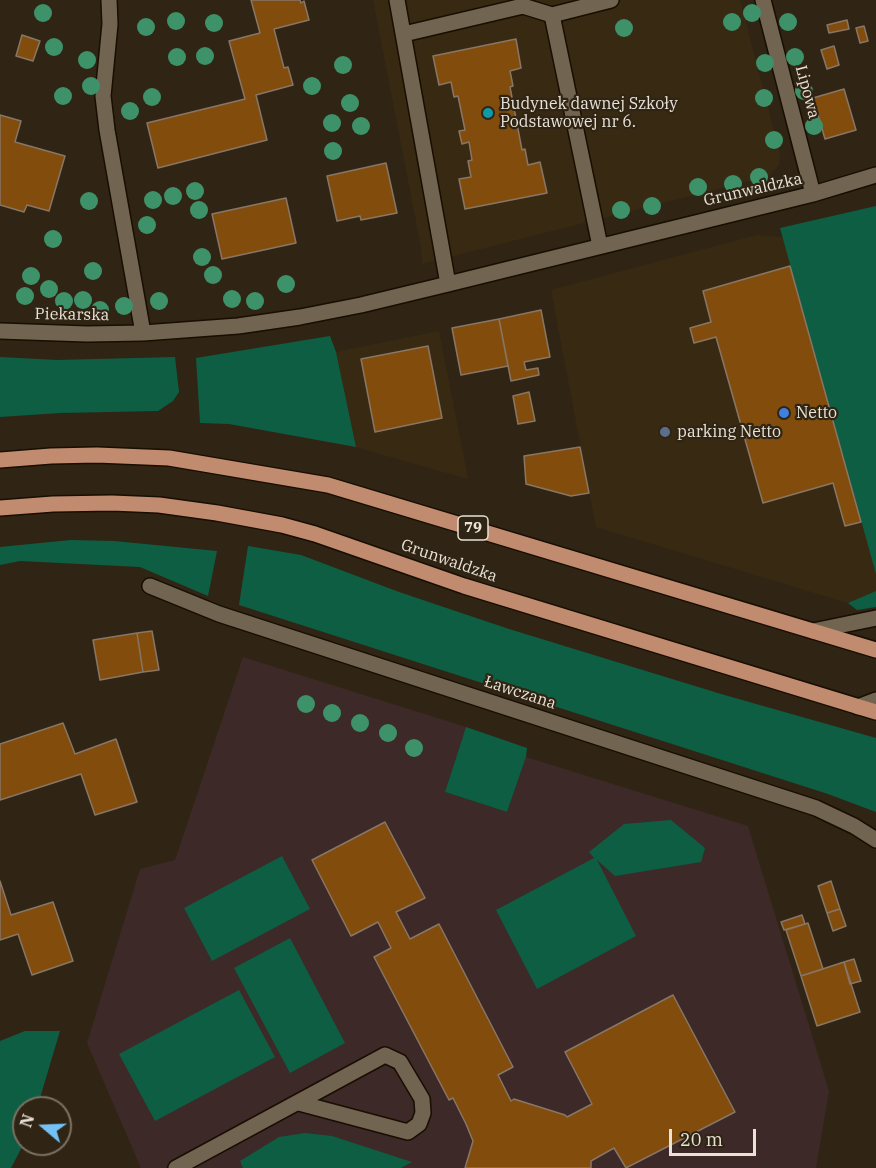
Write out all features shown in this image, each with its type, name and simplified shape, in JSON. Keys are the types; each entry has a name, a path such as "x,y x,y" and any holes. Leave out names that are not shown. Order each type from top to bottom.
{"main road":[{"name":"79","path":"0,460 97,455 169,458 328,485 876,650"},
{"name":"Grunwaldzka","path":"0,508 112,502 182,508 282,525 315,534 464,586 876,712"}],"street":[{"path":"109,0 110,24 103,96 143,333"},
{"path":"397,0 448,284"},
{"path":"404,34 524,6 552,15 611,0"},
{"name":"Lipowa","path":"764,0 813,194"},
{"path":"552,15 600,246"},
{"name":"Grunwaldzka","path":"143,333 238,326 361,305 813,194 876,176"},
{"name":"Piekarska","path":"0,331 63,334 143,333"},
{"name":"Ławczana","path":"150,586 219,614 816,808 854,826 876,840"},
{"path":"813,631 876,618"},
{"path":"858,707 876,700"},
{"path":"176,1168 386,1055 400,1062 422,1099 423,1113 419,1124 408,1132 298,1103"}],"shaded area":[{"path":"373,0 740,0 780,154 779,165 770,175 753,180 422,264 421,247"},
{"path":"757,235 788,238 876,405 876,591 848,603 596,527 551,290"},
{"path":"439,331 468,479 356,447 336,352"},
{"path":"243,657 466,727 445,792 507,812 526,757 748,826 829,1091 816,1168 141,1168 87,1043 140,869 175,860"}],"green space":[{"path":"876,206 876,574 780,228"},
{"path":"330,336 336,352 356,447 229,424 200,423 196,358"},
{"path":"0,357 57,360 175,357 179,392 173,401 158,411 0,417"},
{"path":"71,540 114,541 217,551 208,596 140,567 20,561 0,565 0,547"},
{"path":"248,546 301,555 399,592 509,629 721,694 876,738 876,812 828,794 239,605"},
{"path":"876,591 876,607 857,610 848,603"},
{"path":"466,727 527,748 507,812 445,792"},
{"path":"671,820 705,848 701,862 615,876 597,860 636,936 537,989 496,910 594,858 589,852 624,824"},
{"path":"282,856 310,909 212,961 184,908"},
{"path":"290,938 345,1043 290,1073 234,968"},
{"path":"239,990 275,1057 155,1121 119,1054"},
{"path":"25,1031 60,1031 41,1096 12,1096 12,1156 17,1156 11,1168 0,1168 0,1041"},
{"path":"305,1133 332,1136 412,1162 401,1168 243,1168 240,1161 279,1137"}],"building":[{"path":"251,0 300,0 301,3 304,1 309,20 274,29 284,68 288,67 293,85 256,95 267,140 158,168 147,123 245,99 229,41 260,33"},
{"path":"847,20 849,29 829,33 827,25"},
{"path":"864,26 868,41 860,43 856,28"},
{"path":"22,35 40,41 33,61 16,56"},
{"name":"Budynek dawnej Szkoły Podstawowej nr 6.","path":"516,39 521,68 510,71 513,86 510,87 522,150 525,149 528,165 540,162 547,193 465,209 459,179 471,177 468,161 472,160 469,142 462,144 459,131 465,130 458,96 454,97 451,82 439,85 433,56"},
{"path":"834,46 839,65 827,69 821,50"},
{"path":"844,89 856,130 825,139 813,98"},
{"path":"0,115 21,121 15,142 65,156 49,211 27,205 24,212 0,205"},
{"path":"386,163 397,213 361,220 360,216 337,221 327,176"},
{"path":"286,198 296,243 222,259 212,214"},
{"name":"Netto","path":"790,266 861,522 845,526 833,483 763,503 716,337 694,343 690,328 711,322 703,291"},
{"path":"541,310 550,357 524,362 526,370 538,368 539,375 511,381 499,319"},
{"path":"499,319 508,366 461,375 452,328"},
{"path":"428,346 442,418 375,432 361,359"},
{"path":"529,392 535,421 518,424 513,396"},
{"path":"580,447 589,493 571,496 526,484 524,456"},
{"path":"152,631 159,670 143,672 137,633"},
{"path":"137,633 143,672 100,680 93,640"},
{"path":"63,723 75,754 116,739 137,802 95,815 81,774 0,800 0,744"},
{"path":"385,822 425,898 396,912 410,939 439,924 513,1067 498,1075 511,1101 514,1099 567,1117 592,1104 565,1052 673,995 735,1112 626,1168 614,1148 591,1161 591,1168 465,1168 473,1141 466,1124 453,1098 449,1100 374,957 391,948 378,922 351,936 312,860"},
{"path":"0,881 11,915 53,902 73,961 32,975 18,934 0,940"},
{"path":"831,881 840,909 827,913 818,886"},
{"path":"840,909 846,926 833,931 827,913"},
{"path":"802,915 805,924 784,930 781,922"},
{"path":"808,923 823,969 801,976 786,930"},
{"path":"854,959 861,981 850,984 844,962"},
{"path":"844,962 860,1012 817,1026 801,976"}],"place":[{"name":"Budynek dawnej Szkoły Podstawowej nr 6.","path":"488,113"},
{"name":"Netto","path":"784,413"},
{"name":"parking Netto","path":"665,432"}]}
